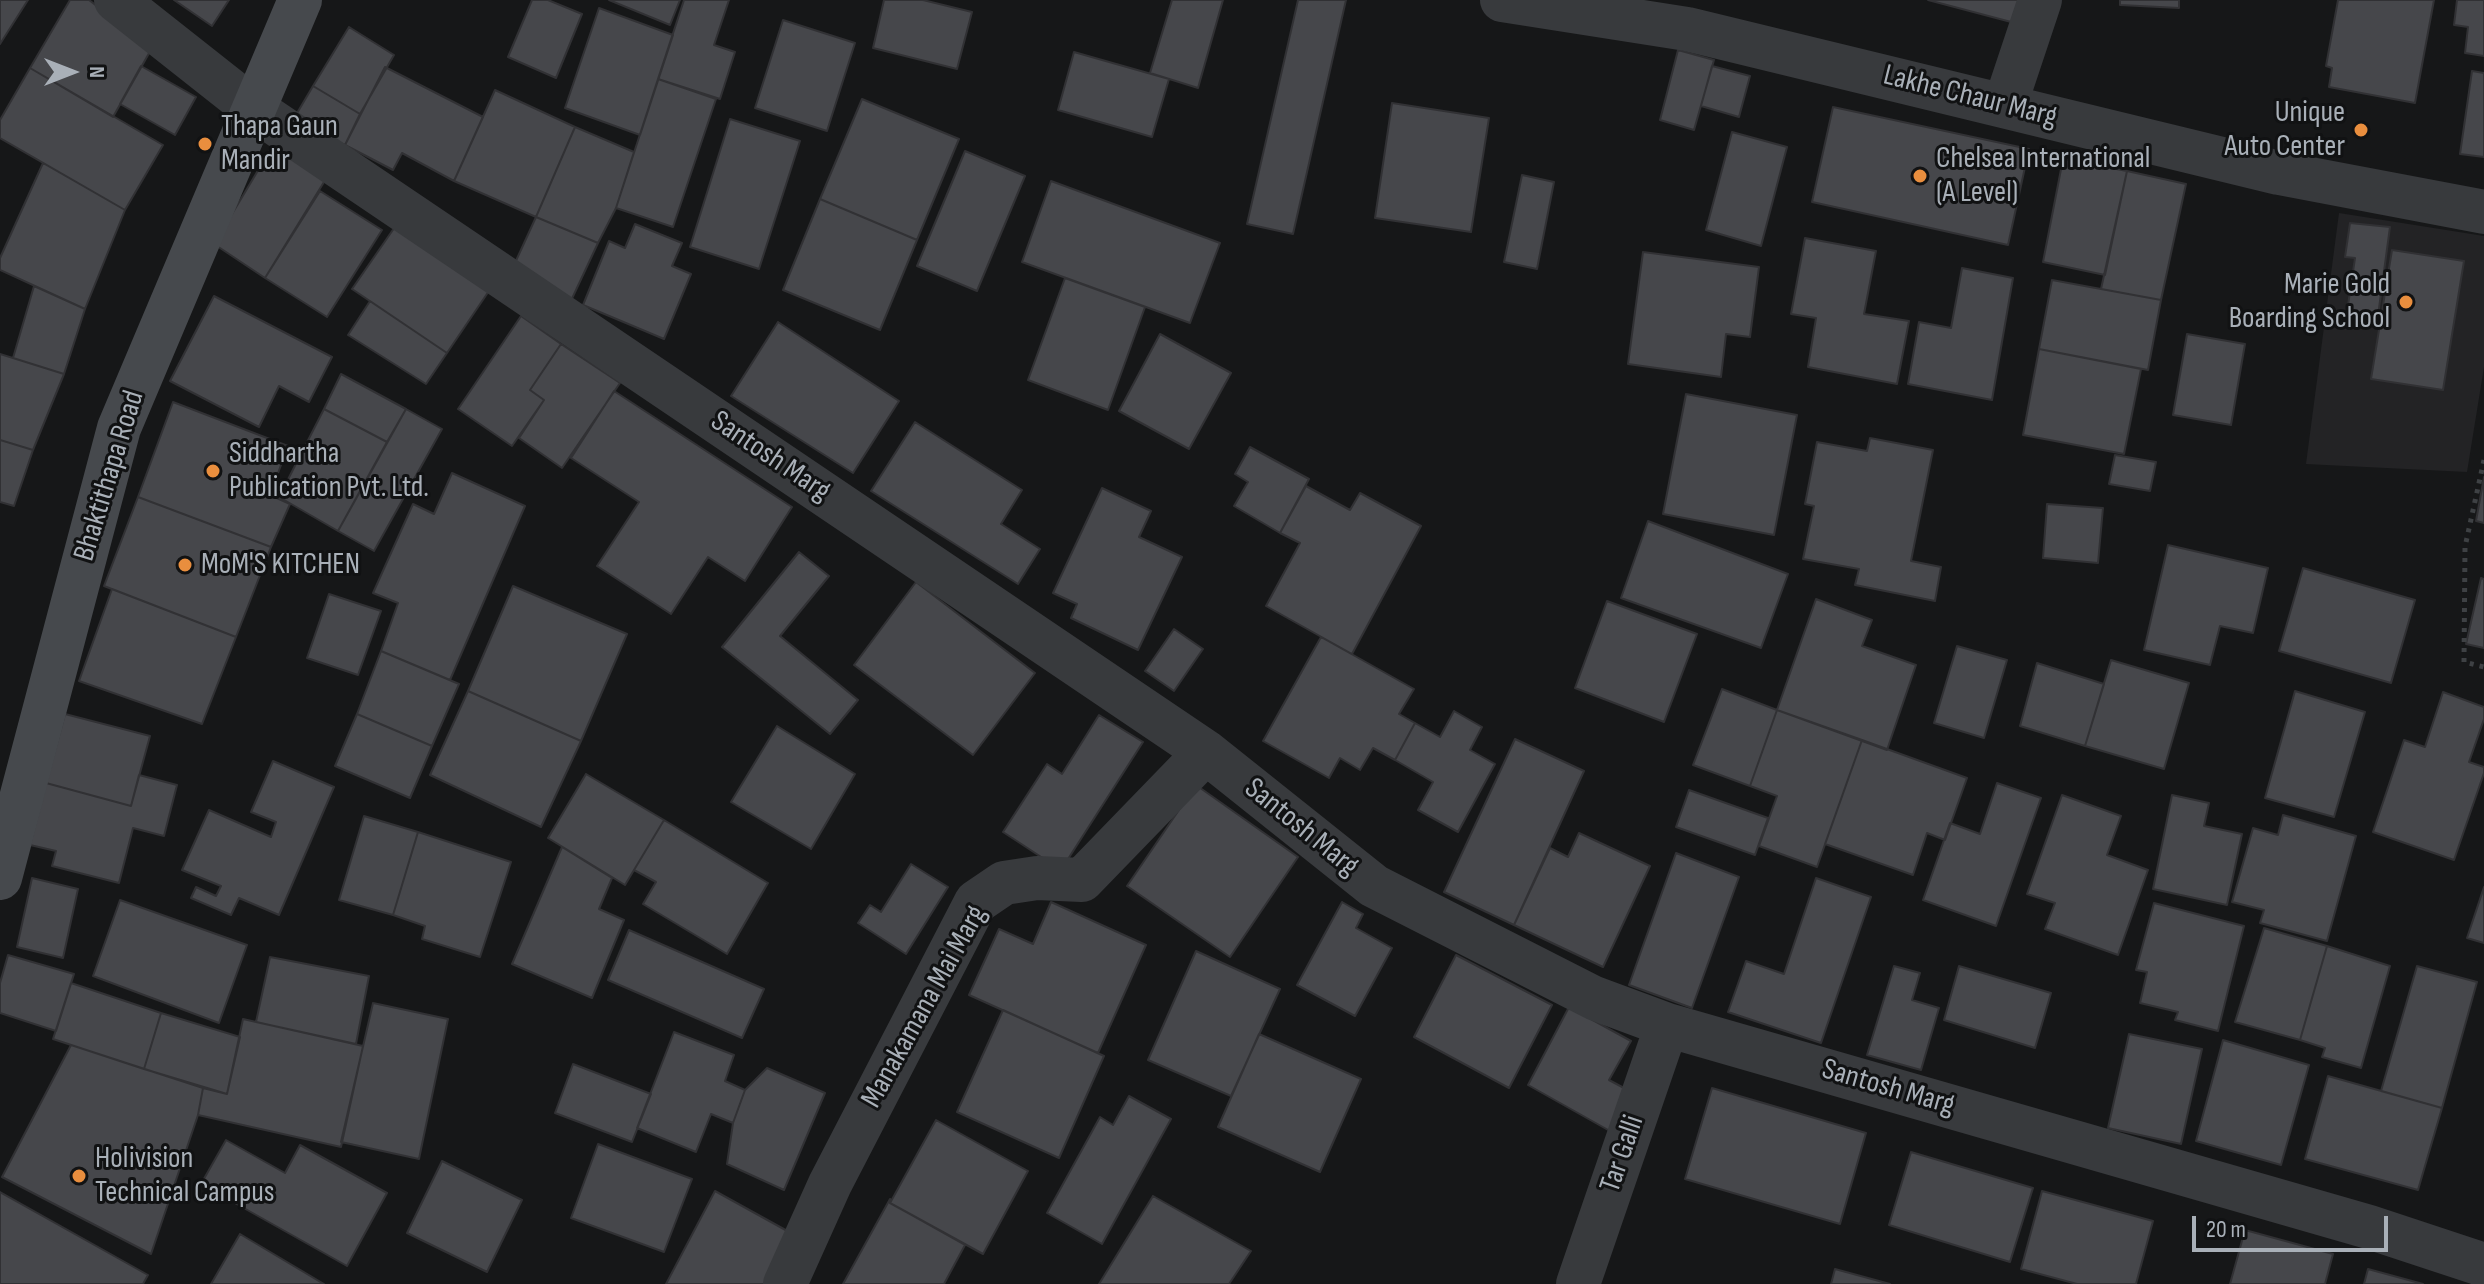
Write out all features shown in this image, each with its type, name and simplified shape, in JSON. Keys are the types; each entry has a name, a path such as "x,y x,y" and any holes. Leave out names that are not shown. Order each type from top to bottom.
{"street":[{"name":"Santosh Marg","path":"116,0 254,109 1206,752 1374,886 1594,998 1667,1025 2369,1227 2484,1265"},
{"name":"Bhaktithapa Road","path":"0,878 119,428 300,0"},
{"name":"Lakhe Chaur Marg","path":"1502,0 1687,29 2279,173 2484,212"},
{"path":"2005,105 2040,0"},
{"name":"Manakamana Mai Marg","path":"785,1284 830,1184 976,902 1004,883 1037,878 1086,878 1206,752"},
{"name":"Tar Galli","path":"1578,1284 1667,1025"}],"path":[{"path":"2484,460 2465,547 2464,648 2464,662 2484,667"}],"shaded area":[{"name":"Marie Gold Boarding School","path":"2339,213 2484,236 2484,367 2467,472 2306,464"}],"building":[{"path":"0,0 28,0 0,44"},
{"path":"70,0 89,0 152,48 113,117 30,68"},
{"path":"174,0 229,0 212,26"},
{"path":"532,0 548,0 582,14 556,78 508,57"},
{"path":"609,0 680,0 670,25"},
{"path":"684,0 729,0 714,45 735,52 720,99 658,79"},
{"path":"884,0 923,0 972,12 957,69 873,48"},
{"path":"1172,0 1223,0 1198,88 1150,73"},
{"path":"1298,0 1346,0 1293,234 1247,224"},
{"path":"1928,0 2037,0 2030,27"},
{"path":"2120,0 2179,0 2179,8 2120,5"},
{"path":"2338,0 2434,0 2415,103 2329,87 2332,68 2326,66"},
{"path":"2457,0 2484,0 2484,56 2465,53 2468,27 2454,25"},
{"path":"599,8 673,35 640,135 565,108"},
{"path":"783,20 855,43 827,131 755,108"},
{"path":"349,27 394,55 360,114 313,86"},
{"path":"1678,50 1714,60 1694,130 1660,120"},
{"path":"1074,52 1169,79 1152,137 1058,110"},
{"path":"141,66 196,97 175,135 120,104"},
{"path":"1712,66 1750,76 1739,117 1701,106"},
{"path":"385,67 483,117 454,181 402,153 393,170 345,145"},
{"path":"30,68 163,145 125,210 0,138 0,120"},
{"path":"2472,71 2484,73 2484,157 2460,154"},
{"path":"658,79 716,99 673,227 616,208"},
{"path":"313,86 360,114 345,145 290,125"},
{"path":"495,90 575,127 536,217 454,181"},
{"path":"862,99 959,139 917,240 820,199"},
{"path":"1392,103 1489,118 1471,232 1375,218"},
{"name":"Chelsea International (A Level)","path":"1833,107 2029,149 2008,245 1812,202"},
{"path":"730,119 800,141 759,269 690,247"},
{"path":"575,127 634,152 616,208 598,243 536,217"},
{"path":"1732,132 1787,147 1761,246 1706,230"},
{"path":"278,137 332,169 265,278 214,244"},
{"path":"965,151 1025,176 977,291 917,266"},
{"path":"2063,159 2127,171 2105,275 2043,262"},
{"path":"43,163 125,210 85,309 0,270 0,258"},
{"path":"2127,171 2186,184 2161,300 2101,289"},
{"path":"1522,175 1554,182 1537,269 1504,262"},
{"path":"1051,181 1220,243 1190,323 1022,262"},
{"path":"320,191 382,230 327,317 265,278"},
{"path":"820,199 917,240 880,330 783,290"},
{"path":"536,217 598,243 569,305 509,276"},
{"path":"399,221 493,285 447,353 352,289"},
{"path":"2350,223 2390,227 2378,316 2347,312 2355,258 2345,257"},
{"path":"635,224 682,243 672,266 691,274 664,339 583,305 609,241 625,248"},
{"path":"1805,238 1876,251 1864,314 1909,321 1897,384 1808,367 1816,318 1791,314"},
{"path":"2392,250 2464,261 2443,390 2371,379"},
{"path":"1643,252 1759,267 1750,337 1726,334 1721,377 1628,364"},
{"path":"1962,268 2013,278 1992,400 1908,384 1919,322 1951,328"},
{"path":"1065,278 1145,307 1108,410 1028,380"},
{"path":"2052,280 2161,300 2148,370 2039,349"},
{"path":"34,286 85,309 64,374 13,358"},
{"path":"214,296 332,357 309,402 279,386 259,427 170,381"},
{"path":"370,301 447,353 426,384 348,335"},
{"path":"521,316 561,344 530,390 544,400 512,446 458,409"},
{"path":"778,322 899,401 853,473 731,396"},
{"path":"1160,334 1231,373 1189,449 1119,411"},
{"path":"2187,334 2245,344 2231,425 2173,415"},
{"path":"561,344 620,383 562,468 519,438 544,400 530,390"},
{"path":"2039,349 2141,369 2124,454 2023,435"},
{"path":"0,354 64,374 33,450 0,440"},
{"path":"341,374 406,409 387,442 324,409"},
{"path":"614,391 792,507 745,581 708,557 671,614 597,566 639,502 571,458"},
{"path":"1686,394 1797,415 1774,535 1663,514"},
{"name":"Siddhartha Publication Pvt. Ltd.","path":"173,402 288,446 270,495 290,504 271,547 138,497"},
{"path":"324,409 387,442 338,531 279,497"},
{"path":"406,409 442,429 374,551 338,531"},
{"path":"915,422 1022,490 1001,524 1040,549 1018,584 871,491"},
{"path":"1870,438 1933,450 1911,561 1941,567 1935,601 1855,585 1859,569 1803,559 1814,506 1805,504 1817,442 1867,451"},
{"path":"0,440 33,450 14,506 0,502"},
{"path":"1250,447 1309,479 1280,533 1234,506 1248,482 1235,474"},
{"path":"2115,455 2156,462 2150,491 2109,484"},
{"path":"452,473 525,506 450,680 381,651 398,603 373,593 413,504 434,514"},
{"path":"2484,477 2484,523 2476,521"},
{"path":"1306,486 1350,510 1360,493 1421,526 1352,654 1266,606 1300,543 1280,533"},
{"path":"1102,488 1151,511 1139,537 1182,557 1138,650 1071,618 1077,604 1053,593"},
{"path":"138,497 271,547 236,637 104,586"},
{"path":"2047,504 2103,508 2098,563 2043,558"},
{"path":"1648,521 1788,574 1761,648 1621,598"},
{"path":"2168,545 2268,568 2253,633 2220,626 2210,665 2144,650"},
{"path":"799,552 829,576 780,636 858,700 830,734 722,647"},
{"path":"2303,568 2415,600 2391,683 2279,651"},
{"path":"2481,578 2484,579 2484,648 2466,644"},
{"path":"916,582 1035,673 973,755 854,665"},
{"path":"513,586 627,634 581,741 468,691"},
{"path":"112,589 236,637 202,724 79,681"},
{"path":"329,594 381,611 358,675 307,658"},
{"path":"1816,599 1872,620 1862,646 1916,665 1887,750 1777,710"},
{"path":"1607,601 1697,634 1664,722 1575,688"},
{"path":"1174,629 1203,649 1174,691 1145,671"},
{"path":"1321,637 1414,689 1399,714 1415,723 1395,760 1373,748 1360,770 1340,758 1329,778 1263,741"},
{"path":"1957,646 2007,660 1984,738 1934,723"},
{"path":"381,651 459,684 432,746 357,714"},
{"path":"2111,660 2189,683 2164,769 2085,746"},
{"path":"2037,663 2104,684 2085,746 2020,726"},
{"path":"1722,689 1777,710 1750,786 1693,765"},
{"path":"468,691 581,741 541,827 430,775"},
{"path":"2295,691 2365,712 2334,817 2265,798"},
{"path":"2443,692 2484,707 2484,719 2469,762 2484,767 2484,773 2454,860 2373,832 2404,740 2425,747"},
{"path":"1777,710 1862,740 1817,867 1759,846 1777,796 1750,786"},
{"path":"1454,711 1482,727 1470,750 1495,764 1458,832 1418,810 1433,782 1395,760 1415,723 1440,737"},
{"path":"65,714 150,736 131,806 46,783"},
{"path":"357,714 432,746 410,798 335,766"},
{"path":"1099,715 1143,742 1061,870 1003,832 1047,764 1062,774"},
{"path":"777,726 855,774 811,849 731,802"},
{"path":"1515,739 1584,771 1514,925 1444,892"},
{"path":"1862,740 1967,778 1945,840 1927,833 1913,875 1825,844"},
{"path":"273,761 334,787 279,915 239,898 231,915 191,898 196,887 216,896 221,886 182,870 209,810 271,837 276,822 251,812"},
{"path":"586,774 664,820 625,885 548,838"},
{"path":"139,775 177,785 164,836 133,828 119,883 52,866 56,851 30,845 46,783 131,806"},
{"path":"1997,783 2041,798 1996,926 1923,900 1950,823 1980,834"},
{"path":"1196,785 1298,857 1230,957 1127,886"},
{"path":"1689,790 1768,818 1755,855 1676,827"},
{"path":"2062,795 2121,816 2107,855 2148,870 2118,955 2045,929 2055,903 2027,894"},
{"path":"2172,795 2209,803 2204,826 2242,834 2227,905 2153,889"},
{"path":"2283,815 2356,836 2327,941 2260,923 2264,910 2232,902 2253,828 2278,835"},
{"path":"364,816 418,832 393,915 339,900"},
{"path":"664,820 768,883 727,954 643,904 656,882 634,870"},
{"path":"418,832 511,862 480,957 422,939 425,926 393,915"},
{"path":"1579,833 1650,866 1603,967 1514,925 1550,848 1568,857"},
{"path":"562,847 612,878 599,909 624,920 592,998 512,964"},
{"path":"1676,853 1739,877 1692,1008 1629,985"},
{"path":"911,864 948,887 906,954 858,923 870,905 881,912"},
{"path":"32,878 78,889 63,958 17,947"},
{"path":"1816,878 1871,897 1821,1043 1728,1012 1746,961 1784,974"},
{"path":"2484,887 2484,943 2467,938"},
{"path":"120,900 247,945 219,1023 93,976"},
{"path":"1051,902 1146,945 1098,1053 969,995 999,929 1033,944"},
{"path":"1342,902 1363,914 1356,928 1392,948 1355,1016 1297,985"},
{"path":"2154,903 2244,926 2218,1031 2175,1020 2178,1012 2140,1003 2147,972 2136,970"},
{"path":"2264,928 2327,946 2300,1040 2235,1022"},
{"path":"629,930 764,989 742,1038 608,980"},
{"path":"2327,946 2390,966 2361,1068 2322,1057 2325,1048 2300,1040"},
{"path":"1196,951 1280,989 1231,1096 1148,1060"},
{"path":"8,955 74,974 56,1031 0,1013 0,983"},
{"path":"1456,955 1552,1005 1509,1088 1414,1037"},
{"path":"270,957 369,976 356,1044 256,1022"},
{"path":"1894,966 1920,973 1912,1000 1939,1008 1921,1070 1867,1055"},
{"path":"1959,966 2051,993 2035,1048 1944,1020"},
{"path":"2417,966 2477,982 2442,1108 2381,1091"},
{"path":"71,983 161,1013 144,1069 53,1039"},
{"path":"373,1003 448,1019 419,1159 341,1142"},
{"path":"1569,1007 1631,1041 1609,1080 1639,1096 1617,1135 1528,1085"},
{"path":"1003,1010 1104,1056 1059,1158 957,1112"},
{"path":"161,1013 240,1037 227,1094 144,1069"},
{"path":"243,1019 363,1046 341,1147 198,1115 203,1088 227,1094"},
{"path":"674,1032 734,1055 725,1081 745,1090 733,1123 711,1114 696,1152 637,1128"},
{"path":"1259,1034 1361,1079 1320,1172 1218,1127"},
{"path":"2129,1034 2202,1049 2181,1144 2108,1128"},
{"path":"2223,1040 2309,1065 2281,1165 2196,1141"},
{"path":"71,1045 203,1088 198,1115 151,1254 2,1177"},
{"path":"573,1064 651,1094 632,1142 555,1113"},
{"path":"767,1068 825,1093 784,1190 727,1164 733,1123 745,1090"},
{"path":"2328,1076 2442,1108 2418,1190 2305,1159"},
{"path":"1712,1088 1866,1133 1840,1224 1685,1179"},
{"path":"1129,1096 1171,1119 1102,1244 1047,1213 1100,1117 1113,1125"},
{"path":"936,1120 1028,1171 983,1254 890,1203"},
{"path":"226,1140 285,1173 300,1145 387,1193 347,1266 201,1184"},
{"path":"598,1144 692,1179 664,1252 571,1218"},
{"path":"1911,1152 2033,1188 2010,1262 1889,1225"},
{"path":"442,1161 522,1200 487,1272 407,1233"},
{"path":"715,1191 791,1233 764,1284 666,1284"},
{"path":"2042,1191 2153,1221 2136,1284 2077,1284 2021,1269"},
{"path":"0,1192 148,1275 143,1284 0,1284"},
{"path":"1153,1196 1251,1251 1229,1284 1099,1284"},
{"path":"890,1199 890,1203 965,1245 944,1284 843,1284"},
{"path":"2245,1230 2333,1254 2325,1284 2230,1284"},
{"path":"240,1234 324,1284 211,1284"},
{"path":"1835,1269 1890,1284 1831,1284"},
{"path":"2368,1269 2423,1284 2364,1284"}],"place":[{"name":"Unique Auto Center","path":"2361,130"},
{"name":"Thapa Gaun Mandir","path":"205,144"},
{"name":"Chelsea International (A Level)","path":"1920,176"},
{"name":"Marie Gold Boarding School","path":"2406,302"},
{"name":"Siddhartha Publication Pvt. Ltd.","path":"213,471"},
{"name":"MoM'S KITCHEN","path":"185,565"},
{"name":"Holivision Technical Campus","path":"79,1176"}]}
